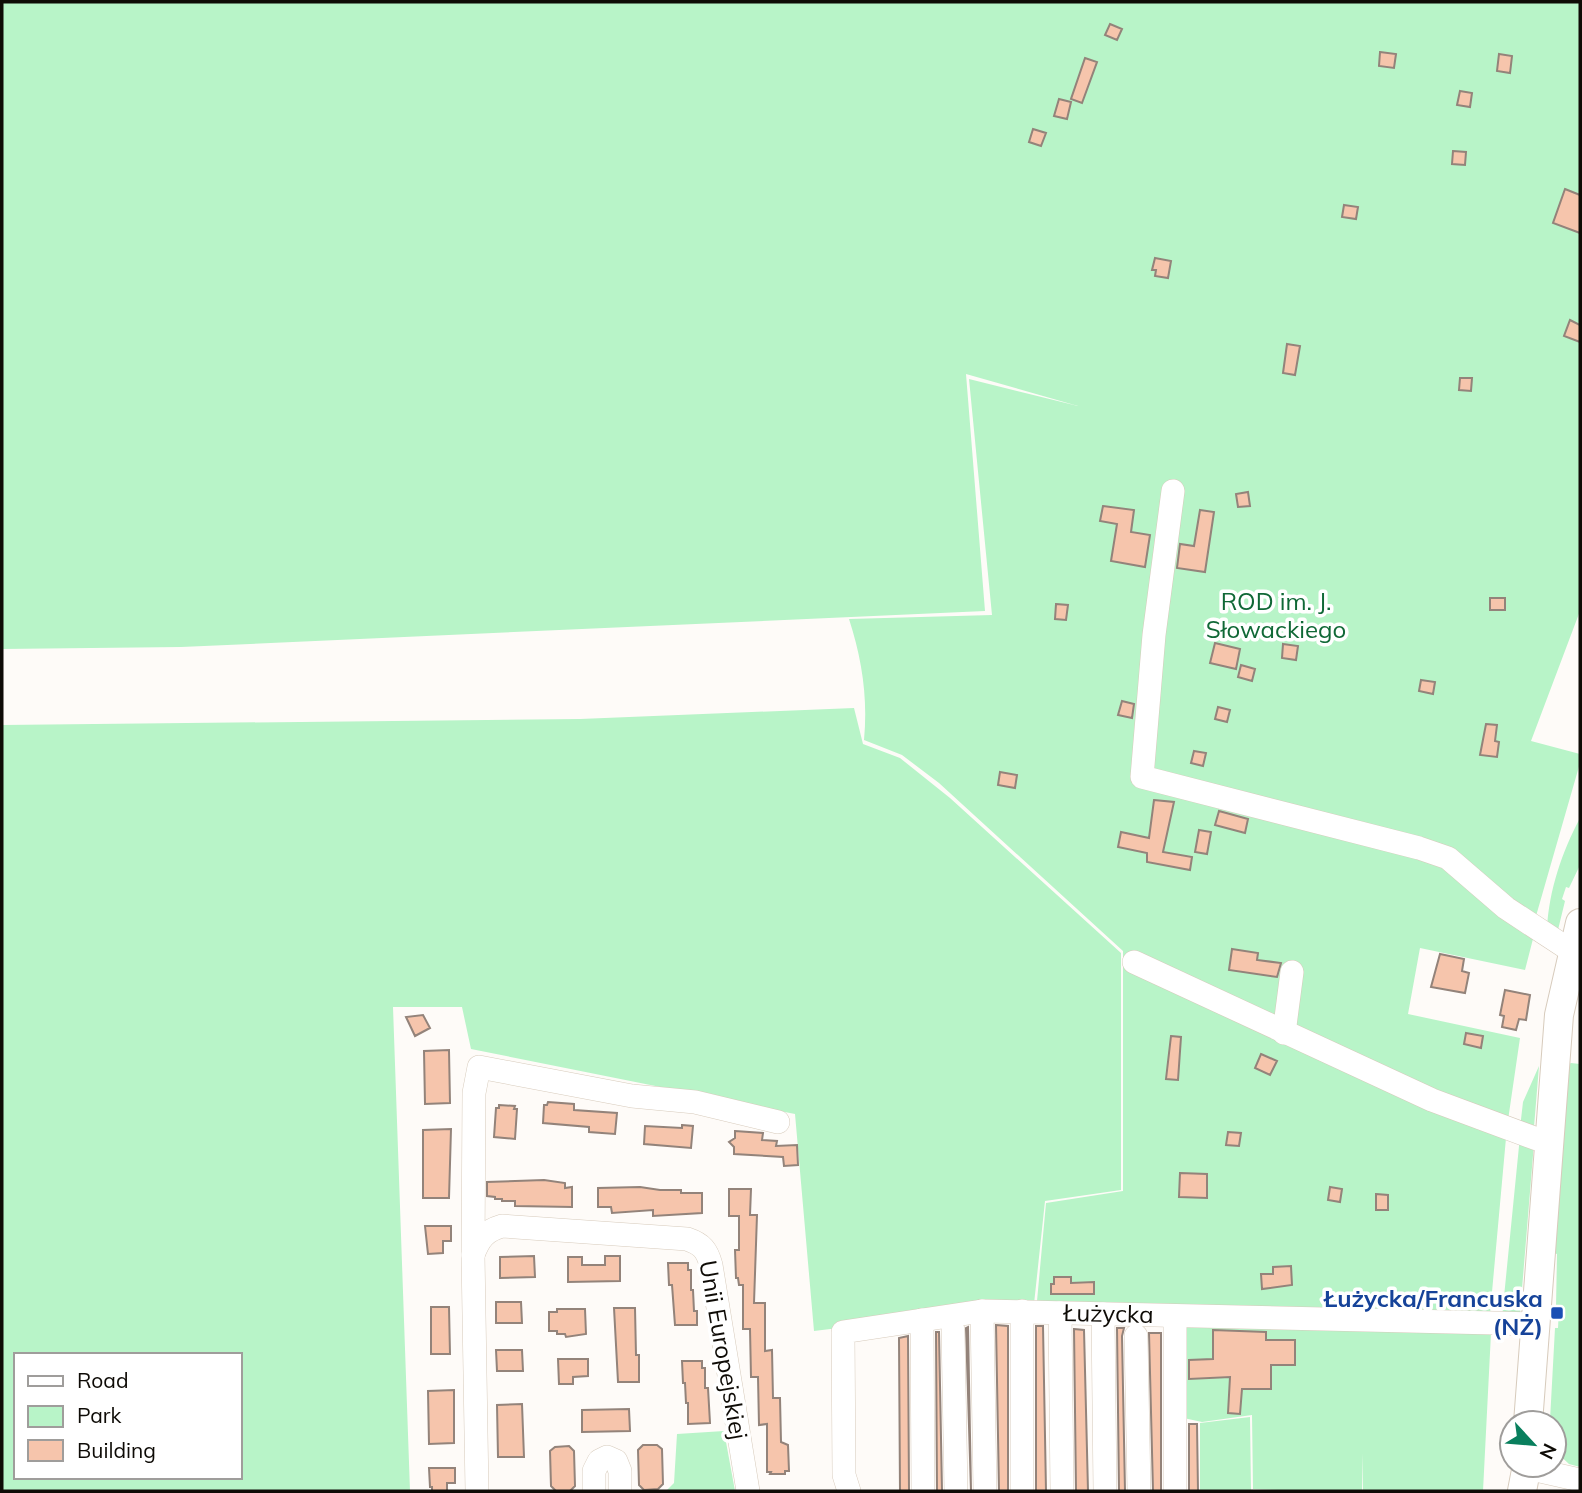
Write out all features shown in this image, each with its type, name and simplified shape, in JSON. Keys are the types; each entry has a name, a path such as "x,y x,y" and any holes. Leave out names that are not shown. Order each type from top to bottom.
{"main road":[{"path":"1529,1409 1559,1015 1580,923"}],"street":[{"path":"1173,491 1154,635 1142,776 1419,848 1448,858 1506,908 1573,952"},
{"path":"1134,962 1432,1100 1537,1139"},
{"path":"1284,1033 1292,972"},
{"path":"477,1491 472,1255 474,1093 480,1067 632,1096 695,1102 778,1122"},
{"name":"Unii Europejskiej","path":"472,1255 479,1240 489,1230 502,1226 687,1239 699,1243 708,1251 711,1265 748,1491"},
{"path":"982,1311 985,1491"},
{"name":"Łużycka","path":"849,1491 844,1475 843,1332 982,1311 1535,1324"},
{"path":"1021,1311 1023,1491"},
{"path":"1060,1314 1062,1491"},
{"path":"1102,1314 1105,1491"},
{"path":"1175,1316 1175,1491"},
{"path":"922,1320 923,1491"},
{"path":"953,1331 956,1491"},
{"path":"1136,1336 1139,1491"},
{"path":"922,1407 954,1406"},
{"path":"594,1491 594,1471 599,1461 607,1457 616,1461 620,1471 621,1491"},
{"path":"1528,1479 1580,1480"}],"green space":[{"name":"ROD im. J. Słowackiego","path":"2,2 1580,2 1580,611 1531,741 1580,754 1580,763 1536,916 1525,970 1420,948 1408,1014 1520,1038 1507,1127 1490,1314 1483,1491 1363,1491 1363,1453 1362,1491 1200,1491 1200,1423 1250,1417 1251,1490 1278,1490 1253,1489 1252,1415 1202,1422 1179,1417 1176,1314 1036,1312 1046,1203 1123,1191 1123,951 939,783 902,755 864,740 863,679 849,619 992,615 969,379 1078,406 966,374 985,611 181,647 2,649"},
{"path":"854,708 863,744 900,758 950,798 1121,953 1121,1190 1045,1201 1034,1304 814,1331 795,1114 471,1049 462,1007 393,1007 410,1491 2,1491 2,725 580,719"},
{"path":"1580,818 1580,865 1562,899 1565,901 1557,934 1547,929 1550,900 1562,858"},
{"path":"1580,1064 1580,1467 1568,1463 1568,1409 1551,1409 1555,1328 1558,1328 1559,1308 1556,1307 1557,1254 1554,1253 1567,1065"},
{"path":"1539,1066 1534,1127 1520,1128 1523,1102"},
{"path":"1520,1136 1534,1143 1520,1313 1502,1317"},
{"path":"724,1431 735,1491 666,1491 674,1483 677,1434"}],"building":[{"path":"1110,24 1122,29 1117,40 1105,35"},
{"path":"1380,52 1396,54 1394,68 1379,66"},
{"path":"1499,54 1512,56 1510,73 1497,71"},
{"path":"1085,58 1097,62 1082,103 1071,99"},
{"path":"1460,91 1472,93 1470,107 1457,105"},
{"path":"1059,99 1071,102 1067,119 1054,116"},
{"path":"1033,129 1046,133 1041,146 1029,142"},
{"path":"1453,151 1466,152 1465,165 1452,164"},
{"path":"1565,189 1580,195 1580,233 1553,223"},
{"path":"1344,205 1358,207 1356,219 1342,217"},
{"path":"1155,258 1171,261 1168,278 1155,276 1156,270 1152,270"},
{"path":"1570,320 1580,325 1580,342 1564,336"},
{"path":"1287,344 1300,346 1295,375 1283,373"},
{"path":"1460,378 1472,378 1471,391 1459,390"},
{"path":"1248,492 1250,506 1238,507 1236,494"},
{"path":"1103,506 1134,510 1131,532 1150,535 1145,567 1111,561 1117,524 1100,521"},
{"path":"1200,510 1214,512 1205,572 1177,568 1180,544 1194,546"},
{"path":"1490,598 1505,598 1505,610 1490,610"},
{"path":"1056,604 1068,605 1066,620 1055,619"},
{"path":"1215,643 1240,649 1236,669 1210,663"},
{"path":"1283,644 1298,646 1296,660 1282,658"},
{"path":"1241,665 1255,669 1252,681 1238,677"},
{"path":"1421,680 1435,682 1433,694 1419,691"},
{"path":"1122,701 1134,704 1132,718 1118,715"},
{"path":"1218,707 1230,710 1227,722 1215,719"},
{"path":"1486,724 1497,725 1497,757 1480,755"},
{"path":"1194,751 1206,753 1203,766 1191,763"},
{"path":"1000,772 1017,775 1015,788 998,785"},
{"path":"1154,800 1174,802 1163,852 1192,857 1190,870 1147,862 1147,853 1118,847 1121,832 1149,838"},
{"path":"1219,811 1248,819 1245,833 1215,825"},
{"path":"1199,830 1211,832 1207,854 1195,852"},
{"path":"1232,949 1258,953 1257,960 1281,963 1277,977 1229,970"},
{"path":"1440,954 1464,959 1462,971 1469,973 1465,993 1431,987"},
{"path":"1505,990 1530,995 1526,1020 1519,1019 1516,1030 1502,1027 1504,1016 1500,1015"},
{"path":"423,1015 430,1028 415,1036 406,1017"},
{"path":"1466,1033 1483,1036 1481,1048 1464,1044"},
{"path":"1171,1036 1181,1037 1178,1080 1166,1079"},
{"path":"449,1050 450,1103 425,1104 424,1051"},
{"path":"1261,1054 1277,1061 1270,1075 1255,1068"},
{"path":"548,1102 574,1104 574,1110 617,1113 615,1134 589,1132 589,1127 543,1123 544,1105"},
{"path":"499,1105 515,1106 514,1109 517,1109 515,1139 494,1137 496,1108 499,1108"},
{"path":"682,1125 693,1126 691,1148 644,1144 645,1126 682,1128"},
{"path":"451,1129 449,1198 423,1198 423,1130"},
{"path":"735,1131 763,1133 762,1140 777,1141 776,1146 797,1145 798,1165 784,1166 783,1157 734,1154 734,1147 729,1142 735,1138"},
{"path":"1228,1132 1241,1133 1239,1146 1226,1145"},
{"path":"1180,1173 1207,1174 1207,1198 1179,1197"},
{"path":"544,1180 565,1183 565,1188 572,1187 572,1207 515,1206 515,1201 502,1201 487,1196 487,1182"},
{"path":"640,1187 702,1193 702,1213 653,1216 653,1210 612,1213 611,1207 598,1207 598,1188"},
{"path":"1330,1187 1342,1189 1340,1202 1328,1200"},
{"path":"729,1189 751,1189 750,1215 757,1215 754,1303 765,1303 765,1351 772,1350 773,1398 780,1398 781,1442 788,1445 789,1471 785,1471 785,1474 767,1472 767,1424 759,1425 758,1377 751,1377 750,1329 743,1329 743,1285 739,1285 736,1278 735,1250 739,1250 739,1216 729,1216"},
{"path":"1376,1194 1388,1195 1388,1210 1376,1210"},
{"path":"425,1226 451,1226 451,1241 443,1241 443,1253 428,1254"},
{"path":"534,1256 535,1277 500,1278 500,1257"},
{"path":"605,1256 620,1256 620,1281 568,1282 568,1257 582,1257 582,1265 605,1265"},
{"path":"668,1263 688,1263 697,1325 675,1325"},
{"path":"1291,1266 1292,1285 1262,1289 1261,1274 1273,1274 1273,1267"},
{"path":"1054,1277 1071,1277 1071,1283 1094,1282 1094,1294 1051,1294"},
{"path":"496,1302 521,1302 522,1323 496,1323"},
{"path":"431,1307 449,1307 450,1354 431,1354"},
{"path":"614,1308 635,1308 639,1382 618,1382"},
{"path":"557,1309 585,1309 586,1334 566,1337 565,1334 557,1334 557,1331 549,1331 549,1312 557,1312"},
{"path":"996,1325 1008,1326 1008,1491 999,1491"},
{"path":"1036,1326 1043,1326 1046,1491 1036,1491"},
{"path":"968,1327 971,1491 966,1328"},
{"path":"1117,1328 1124,1328 1125,1491 1119,1491"},
{"path":"1074,1329 1084,1330 1088,1491 1076,1491"},
{"path":"1213,1330 1266,1332 1266,1340 1295,1340 1295,1365 1271,1365 1271,1389 1242,1389 1240,1414 1228,1413 1230,1377 1189,1379 1189,1360 1213,1359"},
{"path":"936,1332 939,1332 942,1491 937,1491"},
{"path":"1149,1333 1161,1333 1161,1491 1153,1491"},
{"path":"908,1336 909,1491 900,1491 899,1338"},
{"path":"496,1350 522,1350 523,1371 497,1371"},
{"path":"558,1359 588,1359 588,1376 573,1377 573,1384 559,1384"},
{"path":"682,1361 702,1361 702,1368 705,1368 705,1388 708,1388 710,1423 688,1424"},
{"path":"454,1390 454,1443 429,1444 428,1391"},
{"path":"522,1404 524,1457 498,1457 497,1405"},
{"path":"629,1409 630,1431 582,1432 582,1410"},
{"path":"1189,1424 1197,1424 1198,1491 1189,1491"},
{"path":"643,1445 657,1445 662,1449 663,1484 658,1489 644,1490 639,1485 638,1450"},
{"path":"569,1446 574,1451 575,1486 570,1491 556,1491 551,1486 550,1451 555,1447"},
{"path":"429,1468 455,1468 455,1483 447,1483 447,1491 432,1491"}],"place":[{"name":"Łużycka/Francuska (NŻ)","path":"1557,1313"}]}
